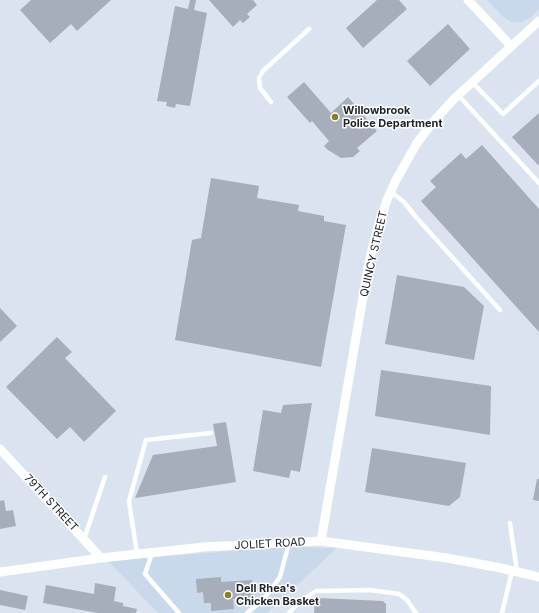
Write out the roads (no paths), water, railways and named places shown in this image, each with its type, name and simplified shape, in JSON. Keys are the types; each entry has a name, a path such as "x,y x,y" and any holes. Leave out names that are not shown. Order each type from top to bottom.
{"street":[{"path":"468,0 512,46"},
{"name":"QUINCY STREET","path":"321,541 370,262 379,224 396,180 405,162 417,144 442,112 472,82 539,22"},
{"name":"79TH STREET","path":"1,452 102,558"},
{"name":"JOLIET ROAD","path":"0,572 152,552 204,547 321,541 470,562 539,577"}],"lane":[{"path":"271,102 260,88 259,78 263,71 309,29"},
{"path":"472,82 503,114 539,81"},
{"path":"458,95 539,183"},
{"path":"391,192 404,202 500,310"},
{"path":"137,554 129,501 146,440 211,433"},
{"path":"84,539 105,477"},
{"path":"502,613 514,571 510,523"},
{"path":"247,613 263,600 280,577 289,543"},
{"path":"152,552 145,574 179,613"},
{"path":"288,613 298,603 316,591 370,590 399,594 407,600 416,613"}],"place":[{"name":"Willowbrook Police Department","path":"335,117"},
{"name":"Dell Rhea's Chicken Basket","path":"228,595"}]}
